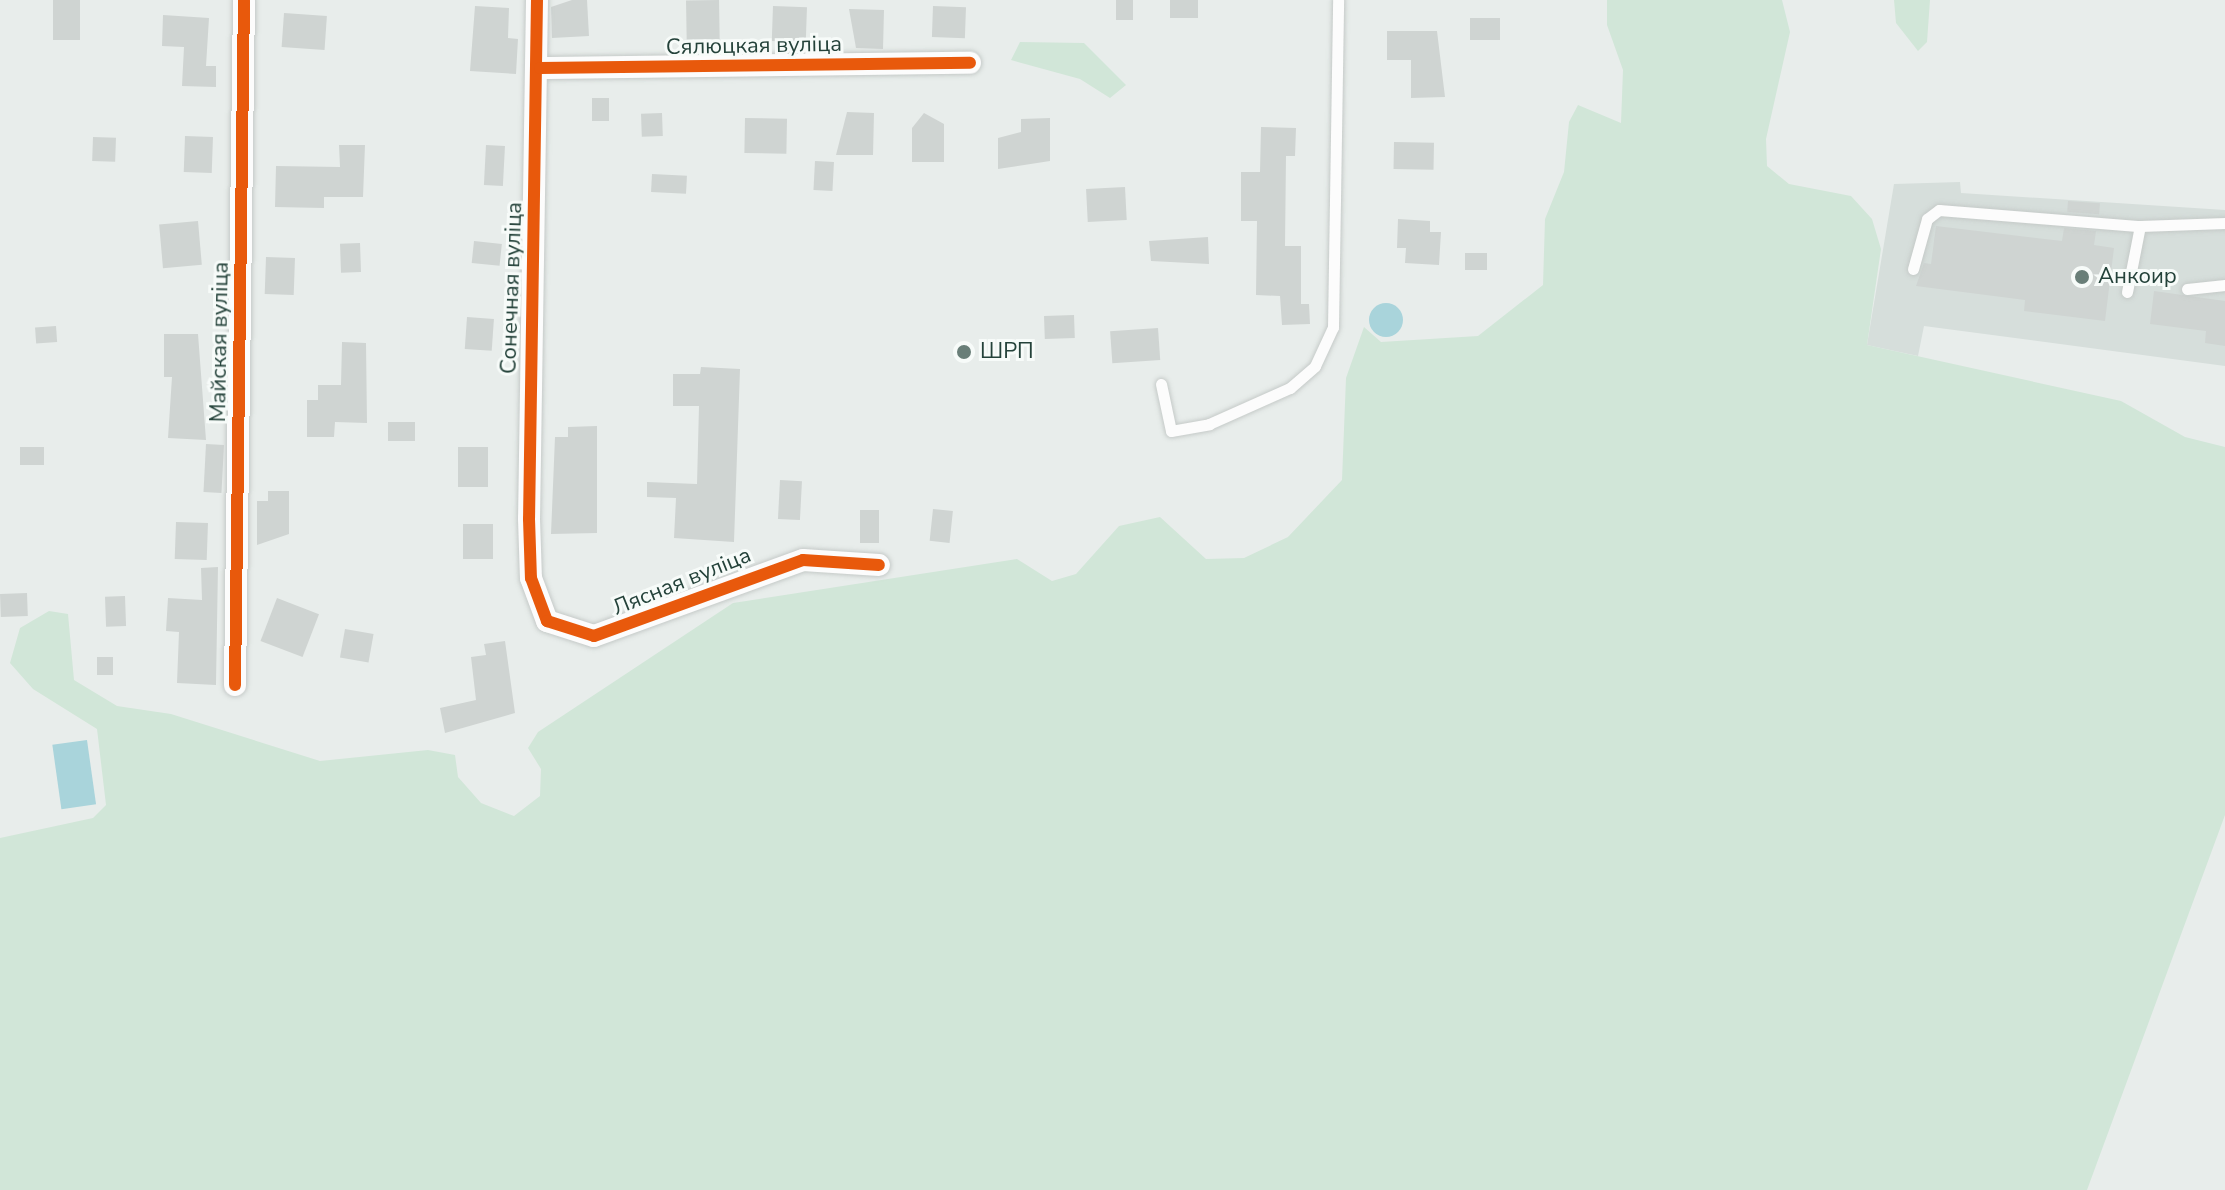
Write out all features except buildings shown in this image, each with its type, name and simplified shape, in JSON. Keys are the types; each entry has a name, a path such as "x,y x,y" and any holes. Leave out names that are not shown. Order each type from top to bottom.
{"street":[{"name":"Майская вуліца","path":"235,685 244,0"},
{"name":"Сонечная вуліца","path":"531,578 529,347 540,68 537,0"},
{"name":"Сялюцкая вуліца","path":"540,68 970,63"},
{"name":"Лясная вуліца","path":"531,578 547,621 594,636 803,560 879,565"}],"lane":[{"path":"1161,384 1171,431 1209,424 1290,388 1315,366 1333,327 1338,0"},
{"path":"1913,269 1927,219 1939,210 2140,226 2225,223"},
{"path":"2127,292 2140,226"},
{"path":"2187,289 2225,285"}],"shaded area":[{"path":"1960,182 1961,193 2225,210 2225,366 1924,326 1918,356 1867,345 1894,184"}],"green space":[{"path":"1607,0 1782,0 1790,32 1766,139 1767,166 1789,184 1851,196 1872,219 1881,249 1867,345 2121,401 2185,437 2225,447 2225,815 2087,1190 0,1190 0,838 93,818 106,805 97,729 33,689 10,663 20,628 49,611 68,614 74,680 117,706 171,714 320,761 428,750 455,755 458,777 481,803 514,816 540,796 541,769 528,748 538,732 733,603 1017,559 1052,581 1076,574 1119,526 1160,517 1206,559 1244,558 1288,537 1342,480 1346,378 1364,327 1381,342 1478,336 1543,285 1545,219 1564,172 1569,122 1578,105 1621,123 1623,70 1607,25"},
{"path":"1894,0 1930,0 1927,42 1918,51 1896,23"},
{"path":"1020,42 1084,43 1126,85 1110,98 1080,79 1011,60"}],"water":[{"path":"1386,303 1398,308 1403,320 1398,332 1386,337 1374,332 1369,320 1374,308"},
{"path":"87,740 96,804 61,809 52,745"}],"cycle path":[{"path":"235,685 244,0"},
{"path":"537,0 529,519 531,578 547,621 594,636 803,560 879,565"},
{"path":"540,68 970,63"}],"place":[{"name":"Анкоир","path":"2082,277"},
{"name":"ШРП","path":"964,352"}]}
